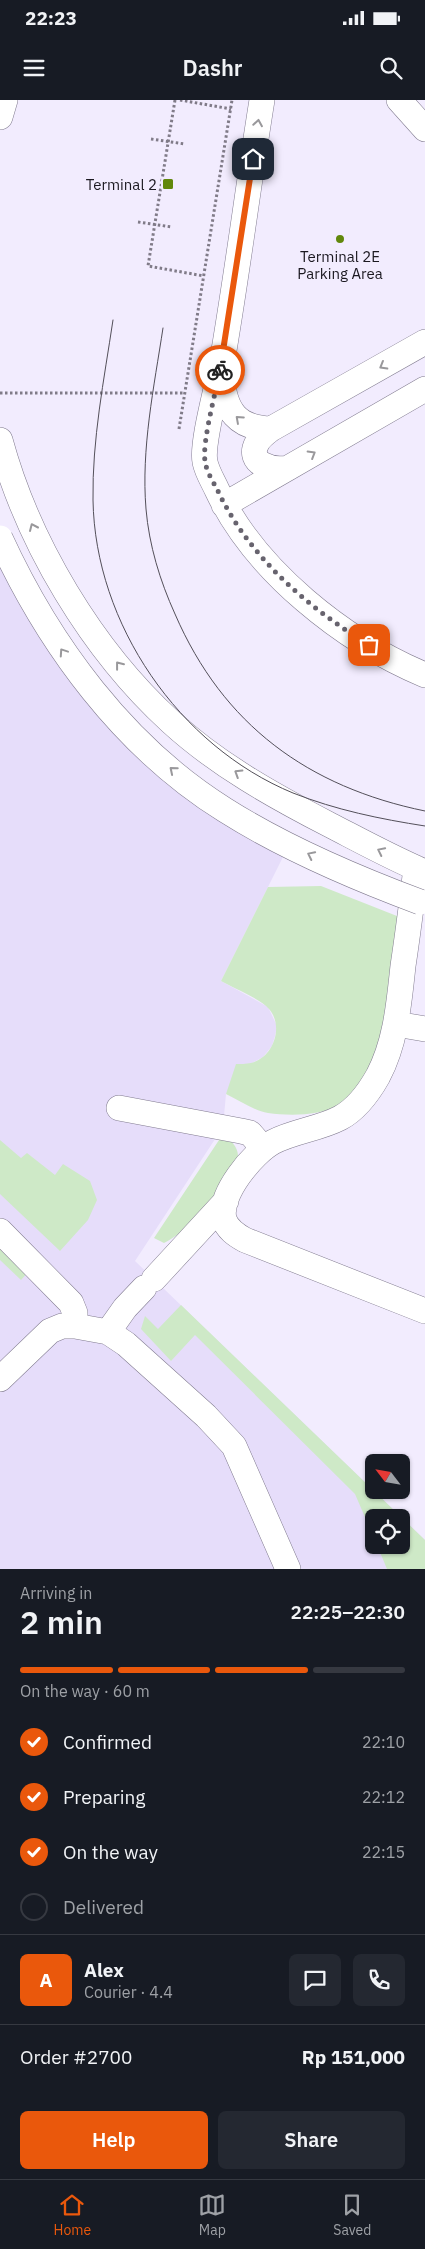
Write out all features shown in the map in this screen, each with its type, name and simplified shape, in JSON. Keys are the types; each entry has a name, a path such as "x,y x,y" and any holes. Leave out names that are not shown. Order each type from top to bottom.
{"street":[{"path":"0,117 5,100"},
{"path":"262,100 222,361 204,454 207,469 224,505 242,536 263,560 321,613 383,654 425,675"},
{"path":"399,100 425,129"},
{"path":"288,468 271,470 263,466 258,459 255,450 257,443 271,428 425,342"},
{"path":"222,361 222,381 229,408 240,421 248,426 271,428"},
{"path":"224,505 425,389"},
{"path":"336,393 357,428"},
{"path":"0,440 20,498 46,557 68,597 132,682 171,723 225,765 273,795 420,870 396,1024 378,1075 356,1107 340,1118 313,1129 288,1135 263,1148 241,1172 226,1201 125,1308 108,1332"},
{"path":"0,538 40,618 67,658 134,736 176,773 223,809 266,833 380,887 423,903"},
{"path":"396,1024 425,1030"},
{"path":"119,1108 241,1131 250,1134 263,1148"},
{"path":"226,1201 225,1220 235,1235 425,1311"},
{"path":"0,1232 71,1303 75,1313 75,1326"},
{"path":"0,1379 50,1331 62,1326 75,1326 108,1332 126,1344 206,1416 234,1446 288,1569"}],"path":[{"path":"175,100 148,266 204,276"},
{"path":"180,100 231,109"},
{"path":"179,429 232,100"},
{"path":"151,139 185,144"},
{"path":"138,222 172,227"},
{"path":"0,393 185,393"}],"shaded area":[{"path":"0,552 96,701 287,849 221,981 268,1007 277,1026 272,1046 263,1057 252,1063 226,1094 223,1127 135,1261 365,1482 365,1499 382,1499 393,1509 365,1509 365,1554 410,1554 410,1526 425,1540 425,1569 0,1569"}],"green space":[{"path":"321,886 402,918 384,1020 377,1047 367,1072 355,1091 339,1105 331,1109 304,1114 285,1115 263,1112 226,1094 236,1064 251,1063 259,1060 271,1048 276,1032 276,1024 269,1009 260,1001 221,981 268,887"},
{"path":"223,1134 238,1152 236,1167 230,1179 210,1206 185,1229 164,1243 154,1238"},
{"path":"0,1140 21,1158 27,1153 55,1175 63,1164 90,1181 97,1200 88,1220 60,1251 0,1194"},
{"path":"0,1238 32,1268 21,1280 0,1260"},
{"path":"181,1305 365,1482 365,1499 382,1499 393,1509 365,1509 365,1517 355,1494 195,1335 171,1361 141,1329 145,1316 158,1329"},
{"path":"410,1526 425,1540 425,1569 387,1569 381,1554 410,1554"}],"tram line":[{"path":"113,320 94,455 93,500 97,546 109,591 127,635 151,675 180,712 214,745 252,772 293,793 325,804 375,817 425,826"},
{"path":"163,328 147,441 145,464 146,509 150,536 160,576 175,614 195,653 218,688 244,719 274,745 307,767 343,786 383,800 425,811"}],"way so far":[{"path":"220,370 204,454 207,469 224,505 242,536 263,560 321,613 369,645"}],"place":[{"name":"Terminal 2","path":"168,184"},
{"name":"Terminal 2E Parking Area","path":"340,239"}],"route":[{"path":"220,370 253,159"}]}
